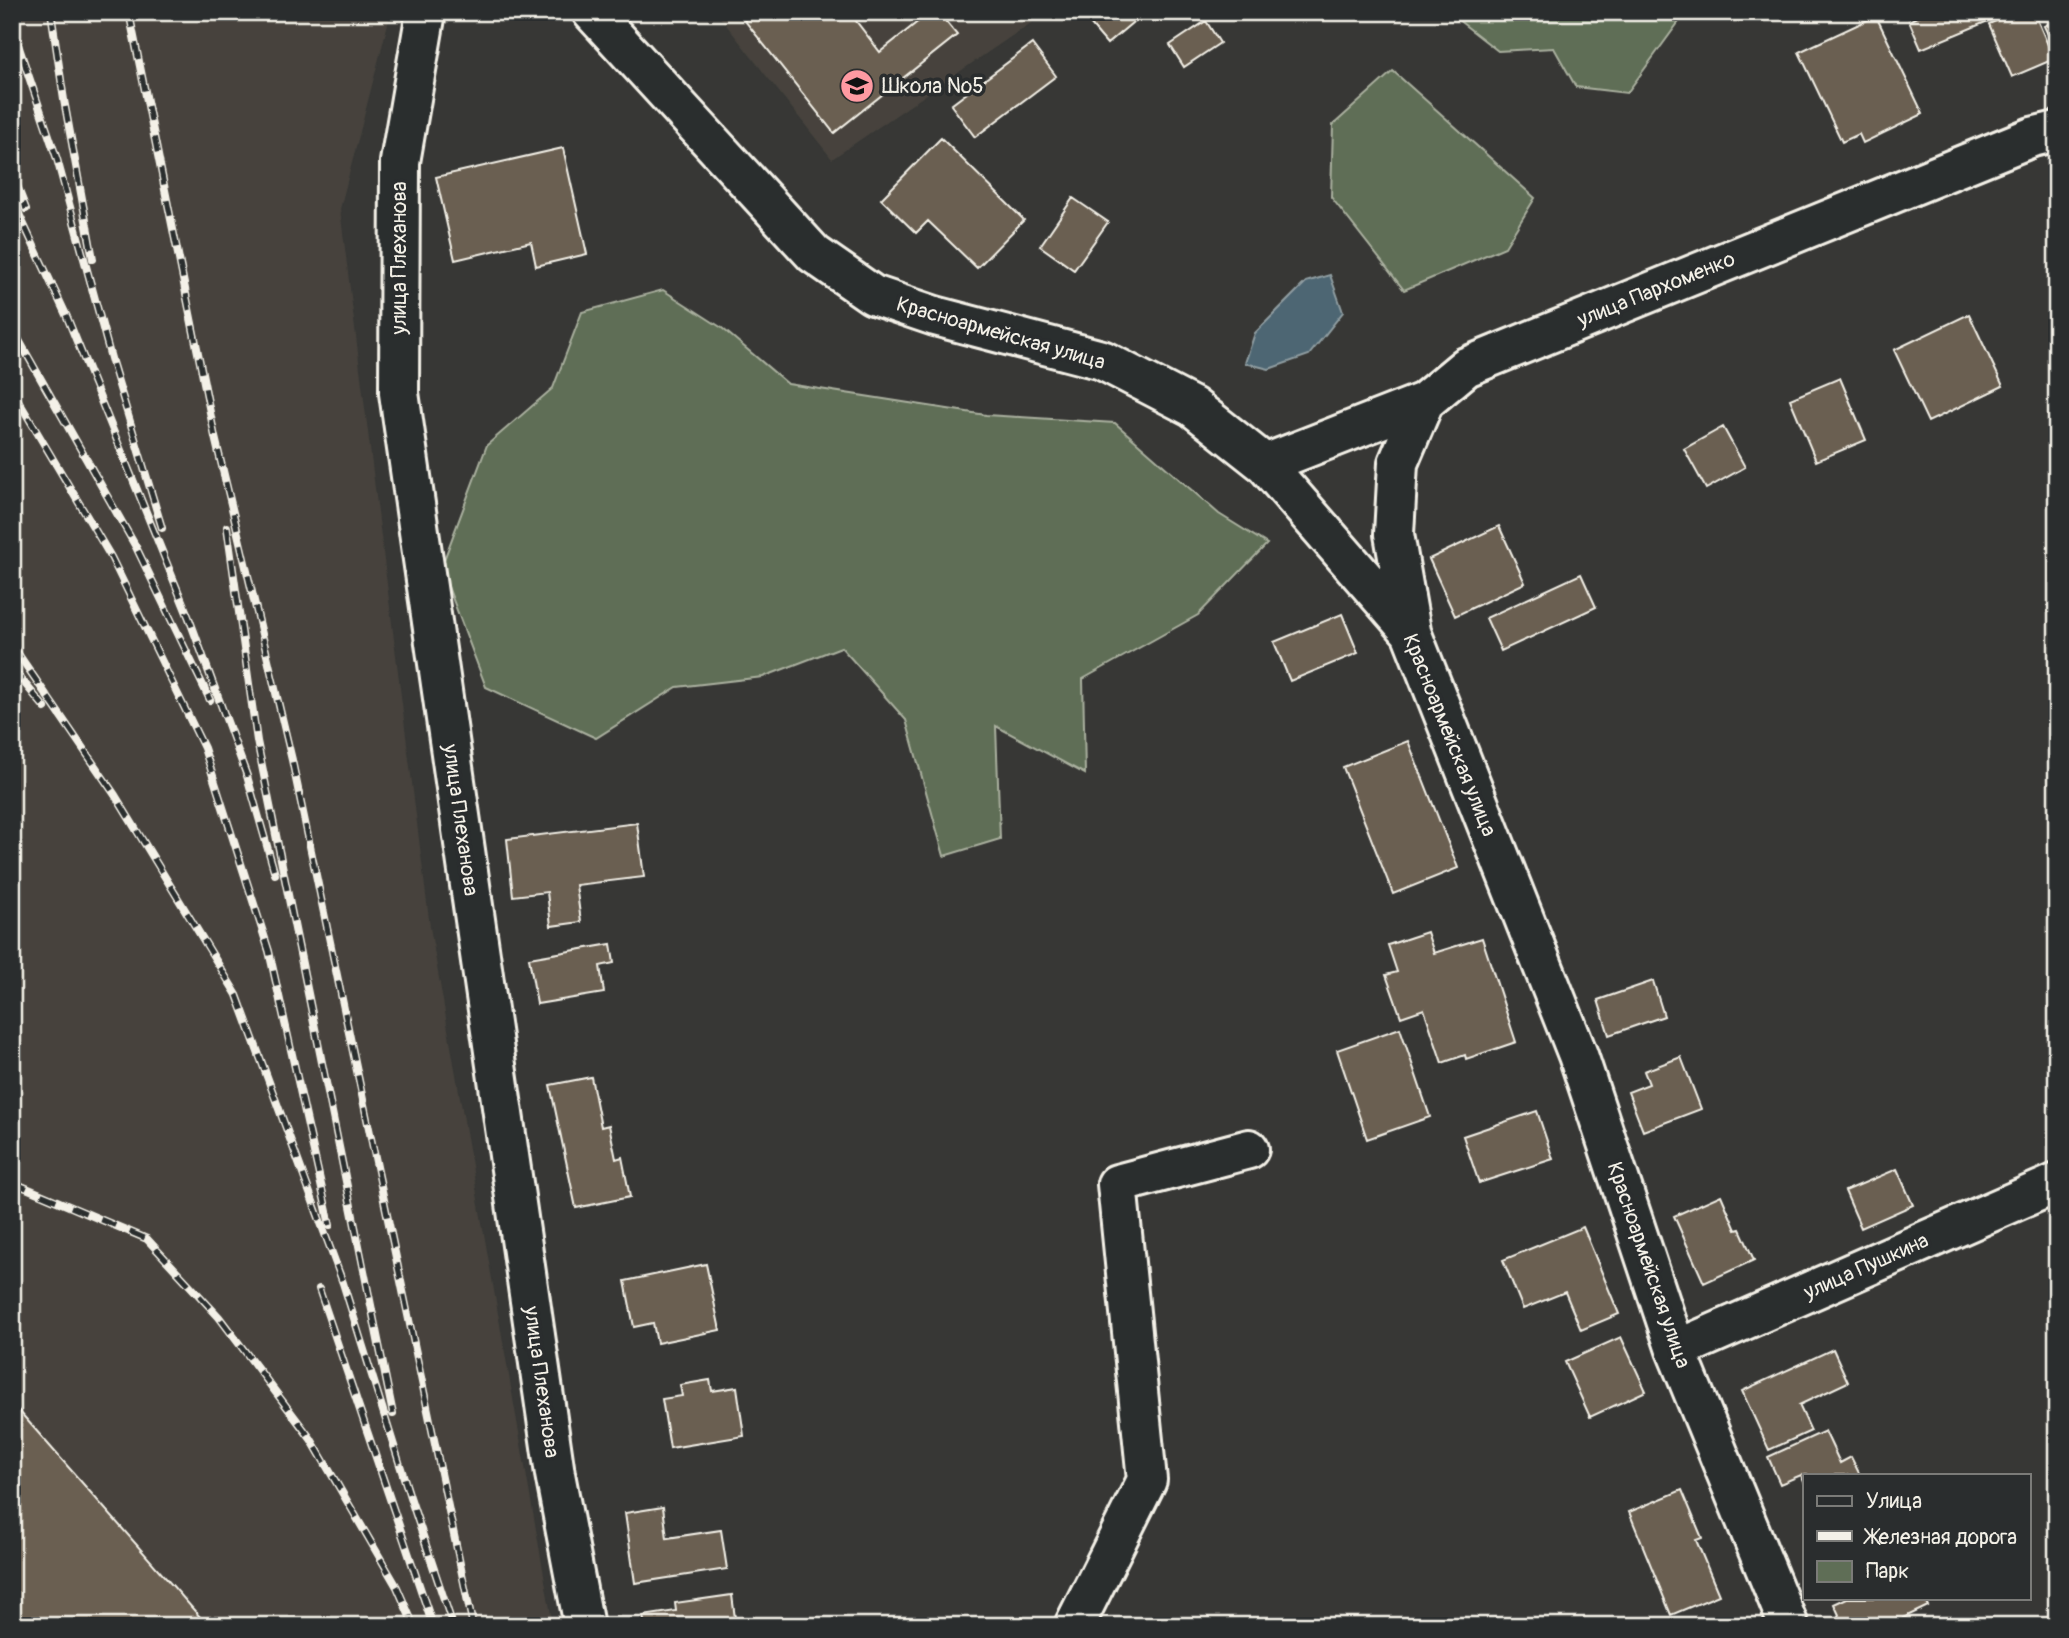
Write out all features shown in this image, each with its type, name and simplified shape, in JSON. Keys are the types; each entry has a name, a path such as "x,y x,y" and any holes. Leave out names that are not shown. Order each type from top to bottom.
{"street":[{"name":"улица Плеханова","path":"426,12 400,162 399,393 555,1474 584,1626"},
{"name":"Красноармейская улица","path":"592,12 814,254 873,295 935,316 1102,360 1193,407 1265,464 1411,632 1578,1055 1676,1350 1789,1626"},
{"name":"улица Пархоменко","path":"1265,464 1424,402 1466,367 2032,137 2057,131"},
{"path":"1411,632 1394,534 1398,463 1424,402"},
{"path":"1074,1626 1147,1480 1117,1184 1249,1149"},
{"name":"улица Пушкина","path":"1676,1350 2057,1183"}],"shaded area":[{"path":"12,12 391,12 340,209 430,927 553,1626 12,1626"},
{"name":"Школа №5","path":"716,12 1047,12 832,159"}],"green space":[{"path":"1448,12 1686,12 1627,93 1576,87 1554,48 1498,51"},
{"path":"1393,71 1535,198 1505,247 1404,290 1331,197 1333,125"},
{"path":"663,290 722,328 788,384 986,415 1115,423 1219,514 1267,544 1198,615 1083,679 1085,774 996,726 1000,839 944,856 906,720 841,647 763,677 677,687 596,738 486,687 441,568 487,445 553,388 582,312"}],"water":[{"path":"1330,275 1343,312 1309,355 1269,369 1245,363 1255,333 1306,282"}],"building":[{"path":"738,12 849,12 880,52 930,12 938,12 957,35 834,133"},
{"path":"1104,12 1145,12 1107,44 1090,24"},
{"path":"1926,12 1990,12 1993,19 1921,49 1909,21"},
{"path":"2016,12 2034,12 2054,59 2012,77 1989,24"},
{"path":"1876,16 1923,114 1863,143 1859,134 1842,142 1799,52"},
{"path":"2057,20 2057,54 2044,26"},
{"path":"1206,21 1220,43 1184,67 1170,45"},
{"path":"1032,44 1056,76 975,137 951,105"},
{"path":"941,138 1024,220 977,268 928,221 916,233 881,199"},
{"path":"563,148 587,254 536,266 531,242 455,260 436,177"},
{"path":"1073,198 1108,222 1074,270 1040,246"},
{"path":"1969,314 2003,386 1928,422 1894,350"},
{"path":"1840,378 1866,440 1816,461 1790,399"},
{"path":"1723,427 1745,467 1706,489 1684,449"},
{"path":"1499,526 1525,583 1455,616 1429,559"},
{"path":"1581,574 1596,607 1501,651 1486,618"},
{"path":"1342,614 1358,653 1290,681 1274,642"},
{"path":"1408,741 1458,868 1393,894 1343,767"},
{"path":"637,823 644,877 576,885 581,922 551,926 547,892 513,896 507,839"},
{"path":"1427,932 1434,953 1482,938 1516,1042 1466,1059 1465,1055 1442,1063 1424,1009 1401,1017 1386,975 1397,972 1388,945"},
{"path":"611,944 614,963 600,966 604,993 537,1004 529,958"},
{"path":"1653,981 1664,1016 1609,1035 1598,1000"},
{"path":"1400,1028 1430,1117 1367,1139 1337,1050"},
{"path":"1681,1057 1701,1109 1643,1131 1628,1092 1649,1084 1644,1071"},
{"path":"591,1077 601,1127 609,1125 616,1159 622,1157 630,1197 576,1208 550,1085"},
{"path":"1537,1111 1553,1159 1479,1183 1463,1136"},
{"path":"1897,1169 1913,1205 1861,1228 1845,1191"},
{"path":"1721,1195 1736,1230 1740,1229 1754,1260 1704,1283 1674,1216"},
{"path":"1583,1227 1619,1314 1581,1330 1565,1292 1523,1309 1503,1260"},
{"path":"706,1264 720,1330 657,1343 653,1323 634,1327 625,1281"},
{"path":"1621,1337 1646,1391 1590,1417 1565,1362"},
{"path":"1833,1349 1848,1382 1799,1405 1811,1431 1769,1450 1742,1391"},
{"path":"710,1380 712,1391 737,1387 744,1436 670,1448 662,1399 682,1396 680,1385"},
{"path":"12,1403 208,1626 12,1626"},
{"path":"1825,1431 1840,1463 1851,1457 1860,1474 1803,1474 1803,1480 1801,1475 1780,1484 1768,1457"},
{"path":"1682,1490 1702,1538 1696,1540 1719,1595 1671,1615 1629,1512"},
{"path":"663,1507 667,1538 721,1530 727,1569 635,1583 625,1513"},
{"path":"732,1595 736,1626 645,1626 643,1616 676,1611 675,1603"},
{"path":"1843,1600 1925,1600 1928,1606 1903,1618 1907,1626 1844,1626 1834,1604"}],"railway":[{"path":"51,12 93,259"},
{"path":"129,12 215,437 292,760 473,1626"},
{"path":"12,27 57,159 112,362 162,528"},
{"path":"12,173 26,209"},
{"path":"12,199 67,317 189,618 247,776 275,874"},
{"path":"12,328 136,547 210,700"},
{"path":"12,390 111,557 204,748 269,951 330,1225"},
{"path":"227,527 257,741 393,1414"},
{"path":"12,645 115,795 237,995 343,1283 453,1626"},
{"path":"12,668 45,708"},
{"path":"12,1182 147,1239 219,1317 311,1439 397,1587 414,1626"},
{"path":"319,1289 433,1626"}],"place":[{"name":"Школа №5","path":"857,86"}]}
